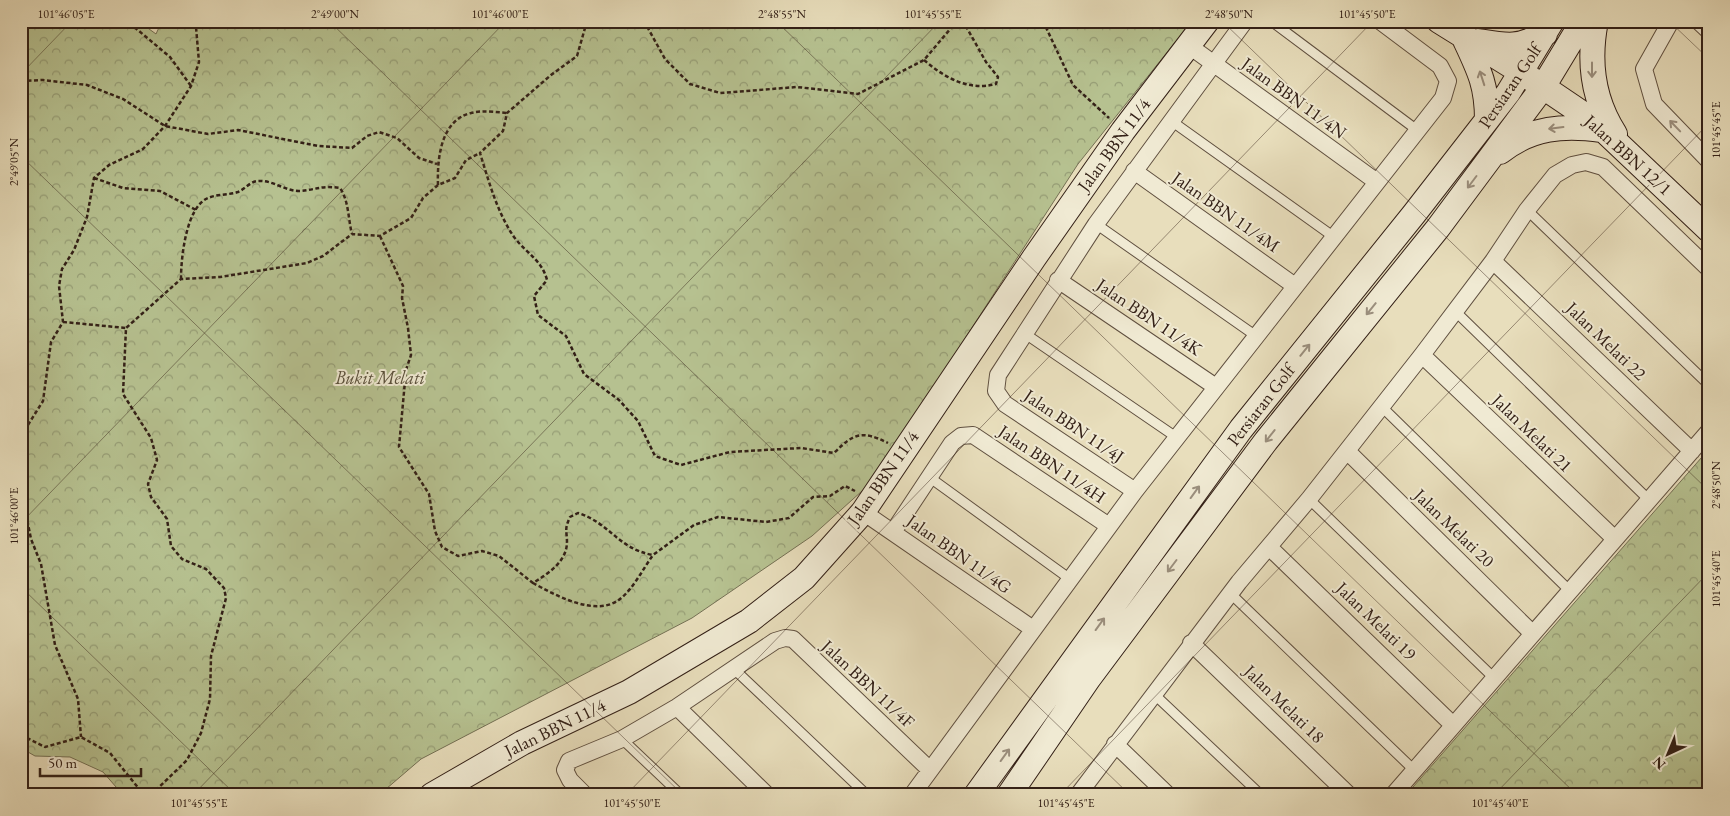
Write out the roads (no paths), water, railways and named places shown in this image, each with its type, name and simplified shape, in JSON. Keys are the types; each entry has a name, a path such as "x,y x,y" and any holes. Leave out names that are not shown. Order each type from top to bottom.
{"street":[{"name":"Jalan BBN 11/4","path":"432,795 522,742 629,692 749,620 804,578 868,506 903,450 1123,131 1207,21"},
{"path":"1024,333 1096,224 1170,120 1245,21"},
{"path":"912,795 1108,526 1442,98 1448,81 1440,66 1380,21"},
{"name":"Persiaran Golf","path":"1009,795 1090,678 1266,441 1438,228 1543,87 1583,21"},
{"path":"1596,21 1593,37 1592,77 1603,116 1624,150"},
{"path":"1671,21 1644,69 1654,104 1709,161"},
{"path":"1453,31 1506,46 1523,45 1549,28"},
{"name":"Persiaran Golf","path":"976,795 1241,429 1488,120 1549,28"},
{"path":"1453,31 1480,71 1487,95 1488,120"},
{"name":"Jalan BBN 12/1","path":"1453,31 1521,72 1604,131 1709,230"},
{"name":"Jalan BBN 11/4N","path":"1188,45 1377,182"},
{"path":"1487,162 1512,142 1541,130 1573,126 1604,131"},
{"path":"1080,794 1155,695 1191,643 1230,593 1309,499 1422,355 1493,261 1527,210 1555,175 1572,165 1586,162 1603,167 1709,269"},
{"name":"Jalan BBN 11/4M","path":"1134,171 1295,286"},
{"name":"Jalan Melati 22","path":"1493,261 1692,451"},
{"name":"Jalan BBN 11/4K","path":"1058,280 1216,387"},
{"name":"Jalan BBN 11/4J","path":"1024,333 998,375 996,391 1005,404 1135,491"},
{"name":"Jalan Melati 21","path":"1422,355 1615,539"},
{"path":"1392,795 1709,431"},
{"name":"Jalan BBN 11/4H","path":"929,477 952,443 961,436 973,434 1108,526"},
{"name":"Jalan Melati 20","path":"1347,451 1532,633"},
{"path":"893,532 929,477"},
{"name":"Jalan BBN 11/4G","path":"868,506 893,532 1033,629"},
{"name":"Jalan Melati 19","path":"1270,547 1453,725"},
{"name":"Jalan BBN 11/4F","path":"734,669 775,641 785,638 793,639 930,770"},
{"name":"Jalan Melati 18","path":"1191,643 1349,795"},
{"path":"585,795 570,780 564,770 569,761 622,739 677,708 734,669"},
{"path":"677,708 766,795"},
{"path":"1116,744 1168,795"}],"lane":[{"path":"1271,21 1418,130"},
{"path":"1693,21 1709,36"},
{"path":"1170,120 1334,236"},
{"path":"1527,210 1709,385"},
{"path":"1096,224 1256,336"},
{"path":"1455,311 1649,500"},
{"path":"1024,333 1176,437"},
{"path":"1382,407 1570,591"},
{"path":"929,477 1070,579"},
{"path":"1309,499 1494,678"},
{"path":"1230,593 1414,770"},
{"path":"734,669 868,795"},
{"path":"1155,695 1261,795"},
{"path":"622,739 681,795"}],"park label":[{"name":"Bukit Melati","path":"380,378"}]}
